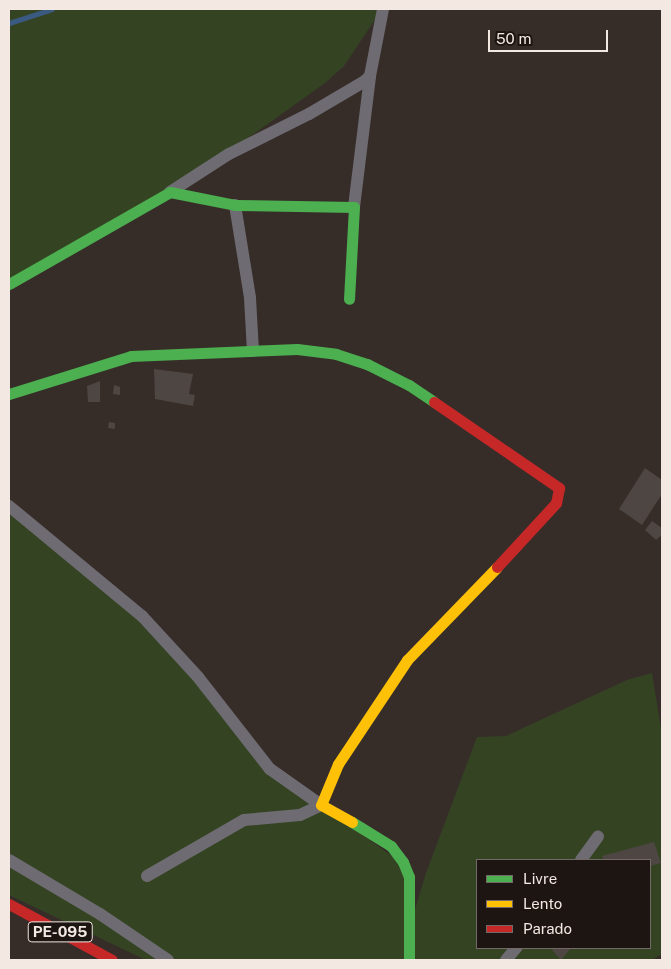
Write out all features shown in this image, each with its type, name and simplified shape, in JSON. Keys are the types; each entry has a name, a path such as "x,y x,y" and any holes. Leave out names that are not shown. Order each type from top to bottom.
{"street":[{"path":"349,299 354,207 370,76 383,9"},
{"path":"9,284 170,192 229,154 342,97 370,76"},
{"path":"170,192 235,205 354,207"},
{"path":"235,205 250,298 253,351"},
{"path":"9,394 131,356 297,349 336,354 367,364 409,385 546,477 560,493 536,528 407,660 338,764 320,806 300,815 244,820 147,876"},
{"path":"9,506 142,616 198,678 270,769 320,806 360,824 385,841 403,862 408,876 409,960"},
{"path":"581,859 598,837"},
{"path":"9,860 100,914 168,960"},
{"name":"PE-095","path":"9,904 112,960"},
{"path":"506,960 515,949"}],"green space":[{"path":"9,9 382,9 344,66 325,83 175,190 9,285"},
{"path":"9,504 158,632 274,770 408,868 410,926 426,873 477,737 506,736 627,680 652,673 662,735 662,954 651,960 146,960 9,895"}],"building":[{"path":"154,369 193,374 189,394 195,395 193,406 155,399"},
{"path":"100,381 100,402 88,402 87,386"},
{"path":"114,385 120,387 120,395 113,394"},
{"path":"109,422 115,423 115,429 108,428"},
{"path":"645,468 662,480 662,494 642,525 619,509"},
{"path":"652,521 662,528 662,535 656,540 645,530"},
{"path":"654,842 661,863 651,866 651,859 604,859 602,856"},
{"path":"553,949 570,949 561,960"}],"waterway":[{"path":"9,23 52,9"}],"traffic: fast":[{"path":"9,284 170,192 235,205 354,207 349,299"},
{"path":"9,394 131,356 297,349 336,354 367,364 409,385 434,402"},
{"path":"352,822 391,846 403,862 409,877 409,960"}],"traffic: slow":[{"path":"352,822 321,805 338,764 407,660 497,567"}],"traffic: jam":[{"path":"434,402 559,488 556,503 497,567"},
{"path":"9,904 112,960"}]}
